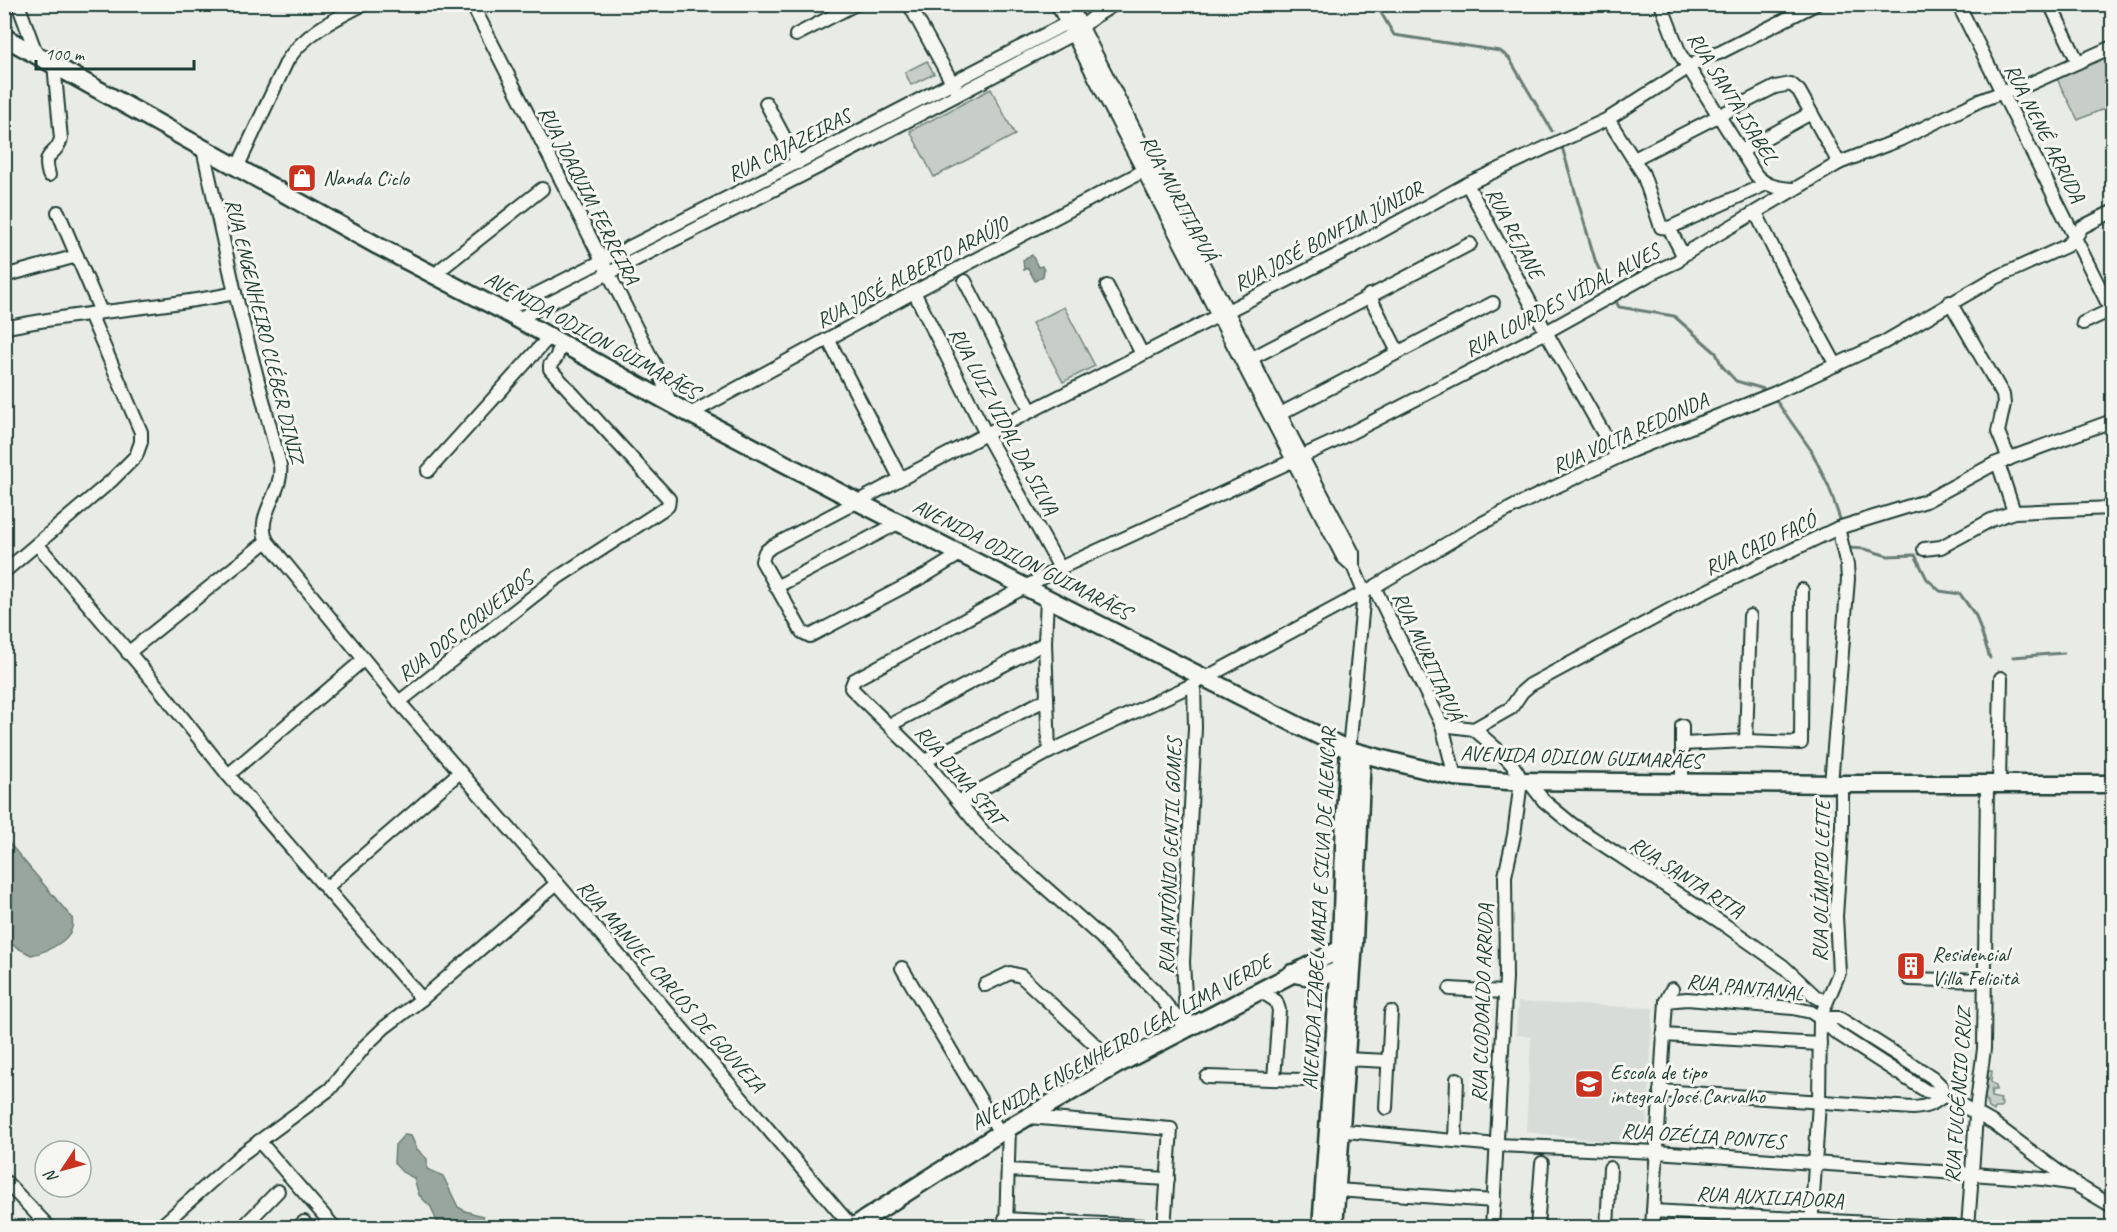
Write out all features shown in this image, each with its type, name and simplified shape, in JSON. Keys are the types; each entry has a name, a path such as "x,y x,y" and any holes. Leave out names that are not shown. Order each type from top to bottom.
{"street":[{"path":"18,4 36,53"},
{"path":"237,168 286,61 293,51 315,31 364,4"},
{"name":"RUA JOAQUIM FERREIRA","path":"472,4 660,377 670,403"},
{"path":"795,35 856,4"},
{"path":"909,4 958,95"},
{"name":"RUA MURITIAPUÁ","path":"1057,4 1075,26 1296,458 1342,557 1353,566 1369,590 1442,725 1455,777"},
{"name":"RUA MURITIAPUÁ","path":"1070,4 1075,26"},
{"name":"RUA CAJAZEIRAS","path":"503,311 798,163 951,82 1094,17 1115,4"},
{"name":"RUA SANTA ISABEL","path":"1661,4 1673,38 1689,69 1755,175 1766,184 1792,189"},
{"name":"RUA JOSÉ BONFIM JÚNIOR","path":"776,587 763,564 762,556 771,547 900,478 1351,248 1467,184 1608,119 1705,57 1719,53 1816,4"},
{"name":"RUA NENÊ ARRUDA","path":"1958,4 2112,311"},
{"path":"2050,4 2078,62"},
{"name":"RUA CAJAZEIRAS","path":"518,319 958,95 1075,26"},
{"name":"AVENIDA ODILON GUIMARÃES","path":"4,37 237,168 690,414 856,501 1027,586 1200,681 1356,752 1455,777 1525,781 2112,784"},
{"name":"RUA LOURDES VÍDAL ALVES","path":"1027,586 1060,568 1344,437 1546,332 1678,261 1683,255 1839,163 1892,143 2003,92 2018,89 2112,47"},
{"path":"49,175 45,162 59,146 61,139 54,64"},
{"path":"1634,159 1719,116 1784,85 1791,84 1811,112 1839,163"},
{"path":"766,103 798,163"},
{"path":"1742,151 1811,112"},
{"path":"1608,119 1648,185 1659,222 1663,227 1670,228 1766,184"},
{"name":"RUA ENGENHEIRO CLÉBER DINIZ","path":"203,149 235,293 281,473 277,489 263,520 262,530 267,541"},
{"name":"RUA JOSÉ ALBERTO ARAÚJO","path":"690,414 914,292 1148,169"},
{"name":"RUA REJANE","path":"1467,184 1546,332 1617,457"},
{"path":"436,276 441,269 542,189"},
{"path":"4,572 111,481 136,456 140,448 141,432 77,256 58,212"},
{"name":"RUA VOLTA REDONDA","path":"960,801 1049,752 1200,681 1369,590 1473,528 1617,457 1775,393 1883,343 1993,279 2066,246 2076,237 2082,227 2112,212"},
{"path":"1756,213 1796,293 1836,365"},
{"path":"1670,228 1683,255"},
{"path":"1252,358 1470,244"},
{"path":"4,276 77,256"},
{"path":"965,280 1031,411"},
{"path":"1107,286 1142,354"},
{"name":"RUA LUIZ VIDAL DA SILVA","path":"914,292 986,434 1060,568"},
{"path":"4,328 96,313 192,302 235,293"},
{"path":"1369,295 1398,352"},
{"path":"1950,302 2003,395 2004,404 1998,432 2014,512"},
{"path":"1280,414 1493,303"},
{"path":"2083,324 2112,311"},
{"name":"RUA MURITIAPUÁ","path":"1223,314 1252,358 1280,414 1296,458"},
{"path":"828,339 900,478"},
{"path":"428,471 555,340"},
{"name":"RUA DOS COQUEIROS","path":"399,702 554,580 668,506 669,499 550,369 550,365 556,358 555,340"},
{"name":"RUA CAIO FACÓ","path":"1474,729 1511,708 1530,685 1617,636 1725,581 1838,528 1926,501 2004,461 2112,421"},
{"path":"1924,549 1941,547 1991,520 2014,512 2112,508"},
{"path":"900,522 776,587 805,635 814,635 962,554"},
{"name":"RUA OLÍMPIO LEITE","path":"1811,1223 1819,1102 1820,1018 1839,973 1836,916 1842,827 1836,784 1847,565 1838,528"},
{"path":"128,653 267,541 363,660 460,772 326,888"},
{"path":"37,544 228,775 422,999"},
{"name":"RUA DINA SFAT","path":"1027,586 854,680 851,688 925,761 986,834 1101,937 1155,991 1187,1030"},
{"name":"AVENIDA IZABEL MAIA E SILVA DE ALENCAR","path":"1334,1227 1329,1207 1347,945 1352,813 1369,590"},
{"path":"1682,744 1746,741 1801,743 1802,590"},
{"path":"1047,597 1045,643 1049,752"},
{"path":"1746,741 1750,616"},
{"path":"890,725 1045,643"},
{"path":"228,775 363,660"},
{"name":"RUA FULGÊNCIO CRUZ","path":"1968,1227 1984,1049 1984,981 1993,784 2001,678"},
{"name":"RUA ANTÔNIO GENTIL GOMES","path":"1187,1030 1183,962 1195,728 1200,681"},
{"path":"925,761 1047,699"},
{"path":"1442,725 1474,729"},
{"path":"1682,726 1682,783"},
{"name":"RUA MURITIAPUÁ","path":"1474,729 1525,781"},
{"name":"RUA MANUEL CARLOS DE GOUVEIA","path":"460,772 852,1227"},
{"name":"RUA CLODOALDO ARRUDA","path":"1492,1227 1503,992 1506,978 1505,876 1525,781"},
{"name":"RUA SANTA RITA","path":"1525,781 1544,801 1573,825 1722,923 1783,966 1815,996 1826,1002"},
{"path":"159,1227 220,1172 330,1089 373,1039 557,883"},
{"name":"AVENIDA ENGENHEIRO LEAL LIMA VERDE","path":"852,1227 1004,1130 1117,1065 1347,945"},
{"name":"AVENIDA IZABEL MAIA E SILVA DE ALENCAR","path":"1322,1227 1336,1190 1334,1130 1345,1059 1345,966"},
{"name":"AVENIDA ENGENHEIRO LEAL LIMA VERDE","path":"1292,974 1318,978 1345,966"},
{"path":"902,968 1004,1130 1008,1170 1006,1223 1164,1227 1170,1129 1026,1117"},
{"path":"985,986 1010,973 1021,976 1117,1065"},
{"path":"1909,979 1984,981"},
{"path":"1450,989 1503,992"},
{"path":"1260,991 1276,1001 1279,1010 1274,1079"},
{"name":"RUA PANTANAL","path":"1664,1035 1669,995 1687,999 1793,1008 1810,1012 1820,1018"},
{"path":"1386,1108 1391,1012"},
{"path":"1820,1018 1835,1032 1926,1091 1944,1095 1977,1113 2075,1184 2112,1206"},
{"path":"1652,1227 1664,1035 1820,1044"},
{"path":"1345,1059 1388,1060"},
{"path":"1207,1077 1302,1080"},
{"path":"1455,1141 1457,1079"},
{"path":"1660,1091 1913,1108 1926,1107 1944,1095"},
{"name":"RUA OZÉLIA PONTES","path":"1334,1130 1497,1145 1656,1152 2043,1179 2075,1184"},
{"path":"259,1141 336,1227"},
{"path":"1537,1227 1542,1163"},
{"path":"1606,1227 1610,1168"},
{"path":"1008,1170 1167,1179"},
{"path":"4,1180 50,1227"},
{"path":"1336,1190 1494,1200"},
{"path":"243,1227 278,1191"},
{"name":"RUA AUXILIADORA","path":"1653,1211 1811,1223 1958,1227"},
{"path":"243,1227 248,1225 256,1227"}],"shaded area":[{"path":"1032,255 1038,267 1042,266 1044,270 1043,276 1035,281 1028,268 1024,270 1023,260"},
{"path":"4,837 72,918 70,932 65,938 52,948 31,955 5,941"},
{"name":"Escola de tipo integral José Carvalho","path":"1518,1002 1653,1008 1646,1142 1642,1145 1526,1132 1531,1037 1516,1035"},
{"path":"404,1135 411,1136 417,1149 427,1159 427,1169 443,1176 458,1207 483,1216 487,1227 455,1227 437,1222 431,1207 419,1195 414,1178 402,1172 394,1163 395,1145"}],"green space":[{"path":"2112,55 2112,105 2078,120 2056,77"},
{"path":"927,61 934,74 911,85 905,72"},
{"path":"991,89 1015,135 934,177 910,131"},
{"path":"1064,307 1095,366 1063,382 1032,323"},
{"path":"1988,1071 1992,1071 1991,1082 1996,1086 1996,1090 1992,1090 1991,1097 2001,1099 2002,1103 2001,1108 1995,1108 1994,1111 1989,1108 1985,1097 1987,1079 1989,1079"}],"waterway":[{"path":"1376,4 1394,35 1500,51 1509,58 1552,131"},
{"path":"1562,147 1596,263 1611,293"},
{"path":"1614,298 1619,307 1674,316 1716,353 1722,366 1736,381 1764,389"},
{"path":"1775,399 1811,450 1829,487 1840,519"},
{"path":"1847,548 1865,549 1888,556 1915,555 1927,579 1940,591 1960,594 1976,616 1990,658"},
{"path":"2013,657 2064,653"}],"place":[{"name":"Nanda Ciclo","path":"302,178"},
{"name":"Residencial Villa Felicità","path":"1911,966"},
{"name":"Escola de tipo integral José Carvalho","path":"1589,1084"}]}
